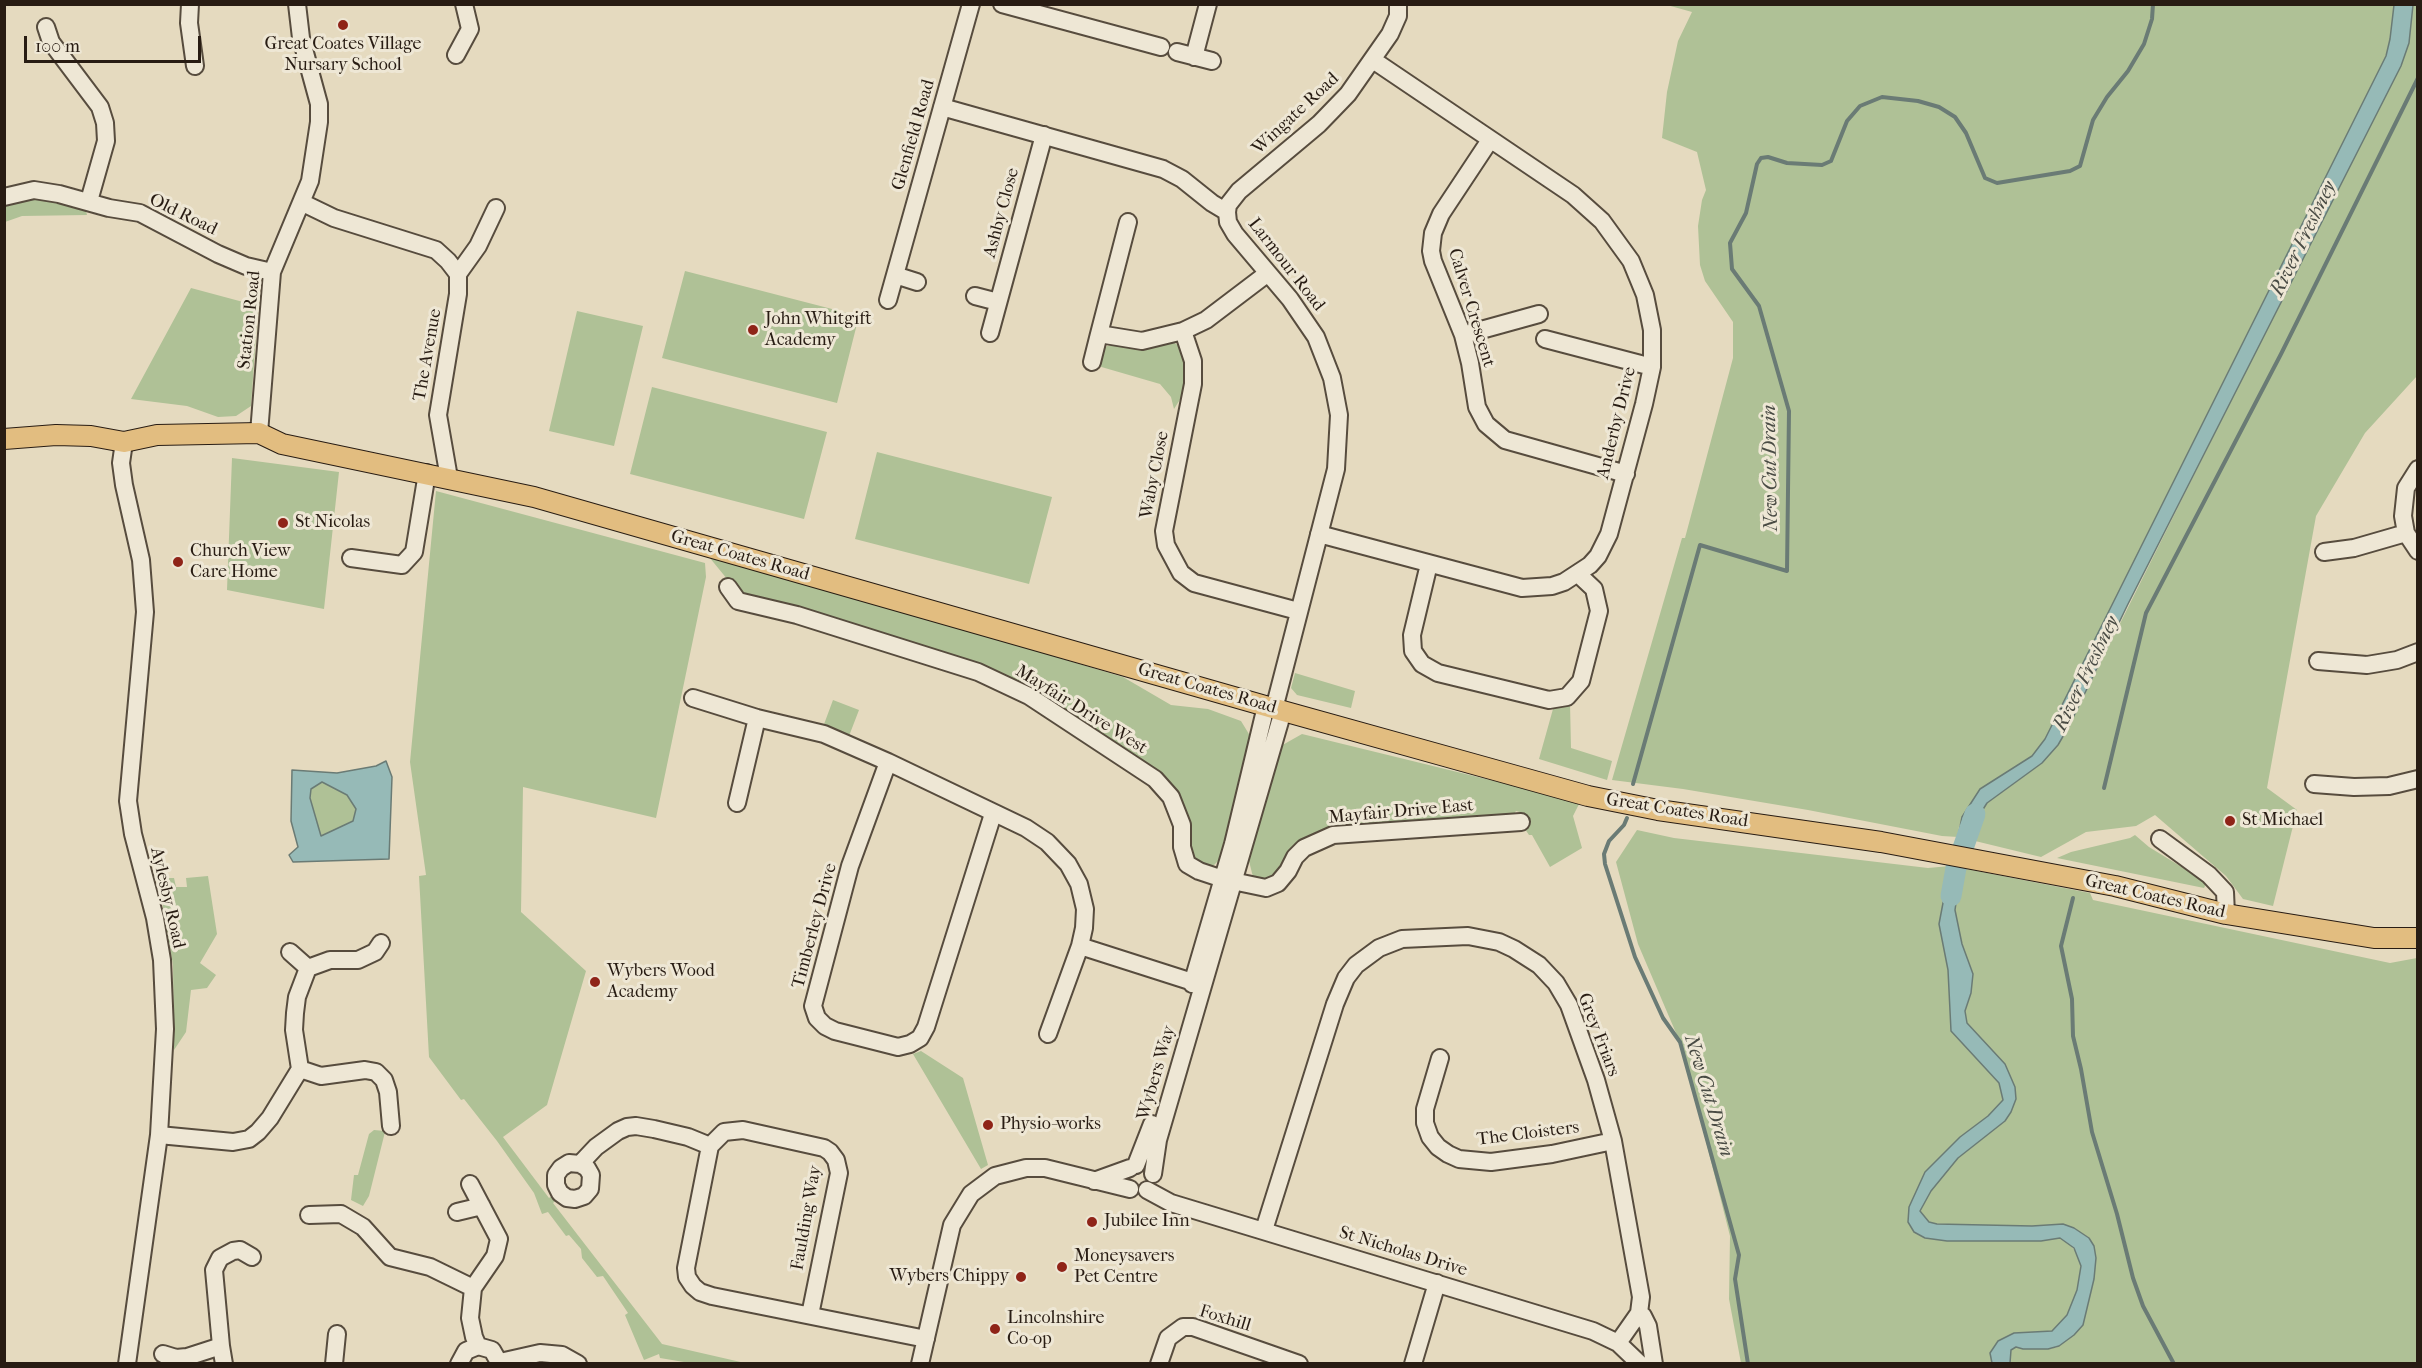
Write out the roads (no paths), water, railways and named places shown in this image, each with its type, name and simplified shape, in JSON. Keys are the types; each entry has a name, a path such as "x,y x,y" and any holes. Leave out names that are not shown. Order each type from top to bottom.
{"main road":[{"name":"Great Coates Road","path":"4,439 56,435 91,436 124,442 157,435 259,433 282,444 534,497 1564,790 1630,805 1881,842 2115,886 2226,914 2374,938 2418,938"}],"street":[{"path":"190,4 189,23 195,66"},
{"name":"Station Road","path":"259,433 272,272 303,203 315,157 319,122 319,104 301,38 297,4"},
{"path":"456,55 470,29 464,4"},
{"name":"Glenfield Road","path":"888,300 971,4"},
{"path":"1002,4 1212,61"},
{"path":"1194,57 1208,4"},
{"name":"Wingate Road","path":"1227,212 1228,205 1239,191 1336,108 1358,82 1390,34 1398,16 1398,4"},
{"path":"46,27 51,42 100,107 105,123 106,141 89,201"},
{"name":"Anderby Drive","path":"1319,534 1522,588 1552,586 1564,582 1590,565 1604,546 1609,534 1652,367 1652,330 1647,304 1638,278 1623,248 1589,208 1373,60"},
{"name":"Larmour Road","path":"942,107 1173,173 1227,212 1230,227 1306,320 1316,337 1325,357 1336,395 1339,433 1336,469 1274,709"},
{"name":"Ashby Close","path":"990,333 1044,135"},
{"name":"Calver Crescent","path":"1490,140 1441,214 1433,233 1431,251 1463,335 1477,407 1492,430 1505,440 1626,474"},
{"name":"Old Road","path":"4,197 34,190 140,213 218,254 246,266 272,272"},
{"path":"303,203 334,218 436,250 458,274 478,246 496,208"},
{"path":"1092,362 1128,222"},
{"path":"1099,334 1142,341 1183,331 1213,315 1268,273"},
{"name":"The Avenue","path":"449,478 438,415 458,294 458,274"},
{"path":"895,275 917,282"},
{"path":"975,296 998,302"},
{"path":"1463,335 1539,315"},
{"name":"Waby Close","path":"1183,331 1193,361 1193,384 1164,531 1166,545 1181,573 1194,583 1298,612"},
{"path":"1545,339 1652,367"},
{"name":"Aylesby Road","path":"124,442 123,474 141,560 145,612 128,801 133,834 155,918 165,996 165,1048 159,1135 127,1364"},
{"path":"2418,469 2406,488 2403,516 2406,533 2418,551"},
{"path":"351,558 402,565 414,552 427,473"},
{"path":"2324,552 2354,548 2406,533"},
{"path":"1429,564 1412,635 1413,651 1422,664 1438,673 1549,700 1567,697 1581,681 1599,611 1594,589 1578,574"},
{"name":"Mayfair Drive West","path":"728,587 738,601 797,615 978,672 1029,696 1155,779 1171,797 1182,825 1182,847 1187,864 1199,872 1229,880"},
{"path":"2318,661 2367,665 2397,660 2418,652"},
{"path":"693,698 757,718 824,734 888,762 1026,828 1068,864 1079,884 1085,909 1080,946 1048,1034"},
{"name":"Wybers Way","path":"1133,1166 1155,1116 1198,983 1229,880 1274,709"},
{"path":"737,803 757,718"},
{"name":"Timberley Drive","path":"888,762 850,866 813,1006 817,1018 825,1026 835,1031 898,1047 920,1038 926,1027 993,814"},
{"path":"2314,784 2354,787 2389,786 2418,779"},
{"name":"Mayfair Drive East","path":"1229,880 1266,888 1278,882 1304,848 1333,835 1521,822"},
{"path":"2160,839 2209,875 2225,892 2226,914"},
{"name":"Grey Friars","path":"1264,1230 1340,991 1356,965 1368,955 1402,939 1468,936 1483,938 1514,949 1539,964 1556,983 1569,1005 1596,1080 1613,1141 1641,1297 1639,1312 1644,1316 1648,1326 1654,1364"},
{"path":"159,1135 233,1142 249,1139 270,1118 300,1069 294,1030 295,1013 297,997 308,968 330,960 358,960 375,952 381,943"},
{"path":"1080,946 1198,983"},
{"path":"290,952 308,968"},
{"name":"Wybers Way","path":"1144,1184 1158,1140 1198,983"},
{"name":"The Cloisters","path":"1440,1056 1425,1109 1425,1123 1430,1137 1438,1148 1448,1154 1459,1159 1491,1162 1552,1154 1613,1141"},
{"path":"300,1069 321,1076 365,1070 376,1072 384,1080 388,1092 391,1126"},
{"path":"580,1164 596,1147 618,1131 636,1126 688,1137 710,1146 686,1268 687,1277 693,1286 700,1292 712,1296 926,1339"},
{"name":"Faulding Way","path":"710,1146 723,1132 743,1130 824,1148 837,1160 839,1173 810,1315"},
{"path":"1093,1181 1133,1166 1146,1166 1144,1184 1126,1179 1133,1166"},
{"name":"St Nicholas Drive","path":"920,1364 952,1225 971,1194 994,1176 1026,1168 1045,1168 1093,1181 1144,1184 1171,1203 1593,1331 1618,1343 1640,1364"},
{"path":"470,1184 499,1239 498,1247 473,1288 470,1318 478,1346"},
{"path":"457,1212 482,1206"},
{"path":"309,1215 341,1214 363,1227 390,1257 430,1267 473,1288"},
{"path":"224,1364 220,1346 214,1270 220,1258 233,1251 240,1250 252,1257"},
{"path":"1413,1364 1437,1283"},
{"path":"1618,1343 1639,1312"},
{"name":"Foxhill","path":"1159,1364 1168,1338 1183,1327 1193,1328 1290,1362"},
{"path":"334,1364 337,1334"},
{"path":"163,1354 176,1358 187,1357 220,1346"},
{"path":"459,1364 466,1351 478,1346 492,1350 500,1363 540,1353 562,1355 578,1364"}],"water":[{"path":"2394,5 2413,5 2409,43 2401,66 2128,604 2069,726 2058,745 2042,763 1987,803 1977,819 1971,840 1958,837 1962,817 1980,789 2032,756 2045,739 2386,56"},
{"path":"386,761 392,777 389,859 293,862 289,855 298,847 291,821 292,770 337,773 376,766","holes":["322,782 347,795 356,809 353,821 321,836 310,798 311,789"]},
{"path":"1950,866 1961,868 1955,910 1962,944 1973,974 1971,993 1965,1011 1967,1023 2005,1064 2015,1087 2016,1099 2005,1121 1958,1158 1931,1191 1920,1211 1929,1222 1937,1224 2032,1226 2063,1224 2089,1238 2094,1246 2096,1258 2094,1279 2083,1325 2059,1346 2048,1349 2016,1347 2011,1350 2010,1363 1992,1363 1990,1353 1998,1341 2014,1333 2052,1331 2067,1315 2077,1290 2081,1266 2074,1248 2060,1238 2041,1241 1947,1241 1925,1238 1914,1232 1908,1222 1909,1207 1925,1172 1960,1137 1988,1116 2003,1100 1999,1083 1951,1031 1948,970 1939,924"}],"waterway":[{"name":"New Cut Drain","path":"1633,784 1700,545 1787,571 1789,411 1759,306 1732,269 1730,243 1746,213 1757,164 1761,158 1768,157 1787,163 1822,165 1831,161 1847,121 1860,106 1882,97 1918,101 1939,107 1955,117 1966,133 1985,178 1997,183 2070,171 2080,166 2093,120 2144,44 2152,19 2153,4"},
{"path":"2104,788 2146,613 2281,354 2418,78"},
{"name":"River Freshney","path":"1951,896 1956,868 1975,814"},
{"name":"New Cut Drain","path":"1627,818 1624,825 1609,841 1604,854 1605,864 1635,957 1663,1018 1680,1042 1739,1255 1735,1279 1748,1364"},
{"path":"2073,898 2061,946 2072,999 2073,1036 2092,1132 2117,1214 2133,1278 2143,1306 2174,1364"}],"place":[{"name":"Great Coates Village Nursary School","path":"343,25"},
{"name":"John Whitgift Academy","path":"753,330"},
{"name":"St Nicolas","path":"283,523"},
{"name":"Church View Care Home","path":"178,562"},
{"name":"St Michael","path":"2230,821"},
{"name":"Wybers Wood Academy","path":"595,982"},
{"name":"Physio-works","path":"988,1125"},
{"name":"Jubilee Inn","path":"1092,1222"},
{"name":"Moneysavers Pet Centre","path":"1062,1267"},
{"name":"Wybers Chippy","path":"1021,1277"},
{"name":"Lincolnshire Co-op","path":"995,1329"}]}
